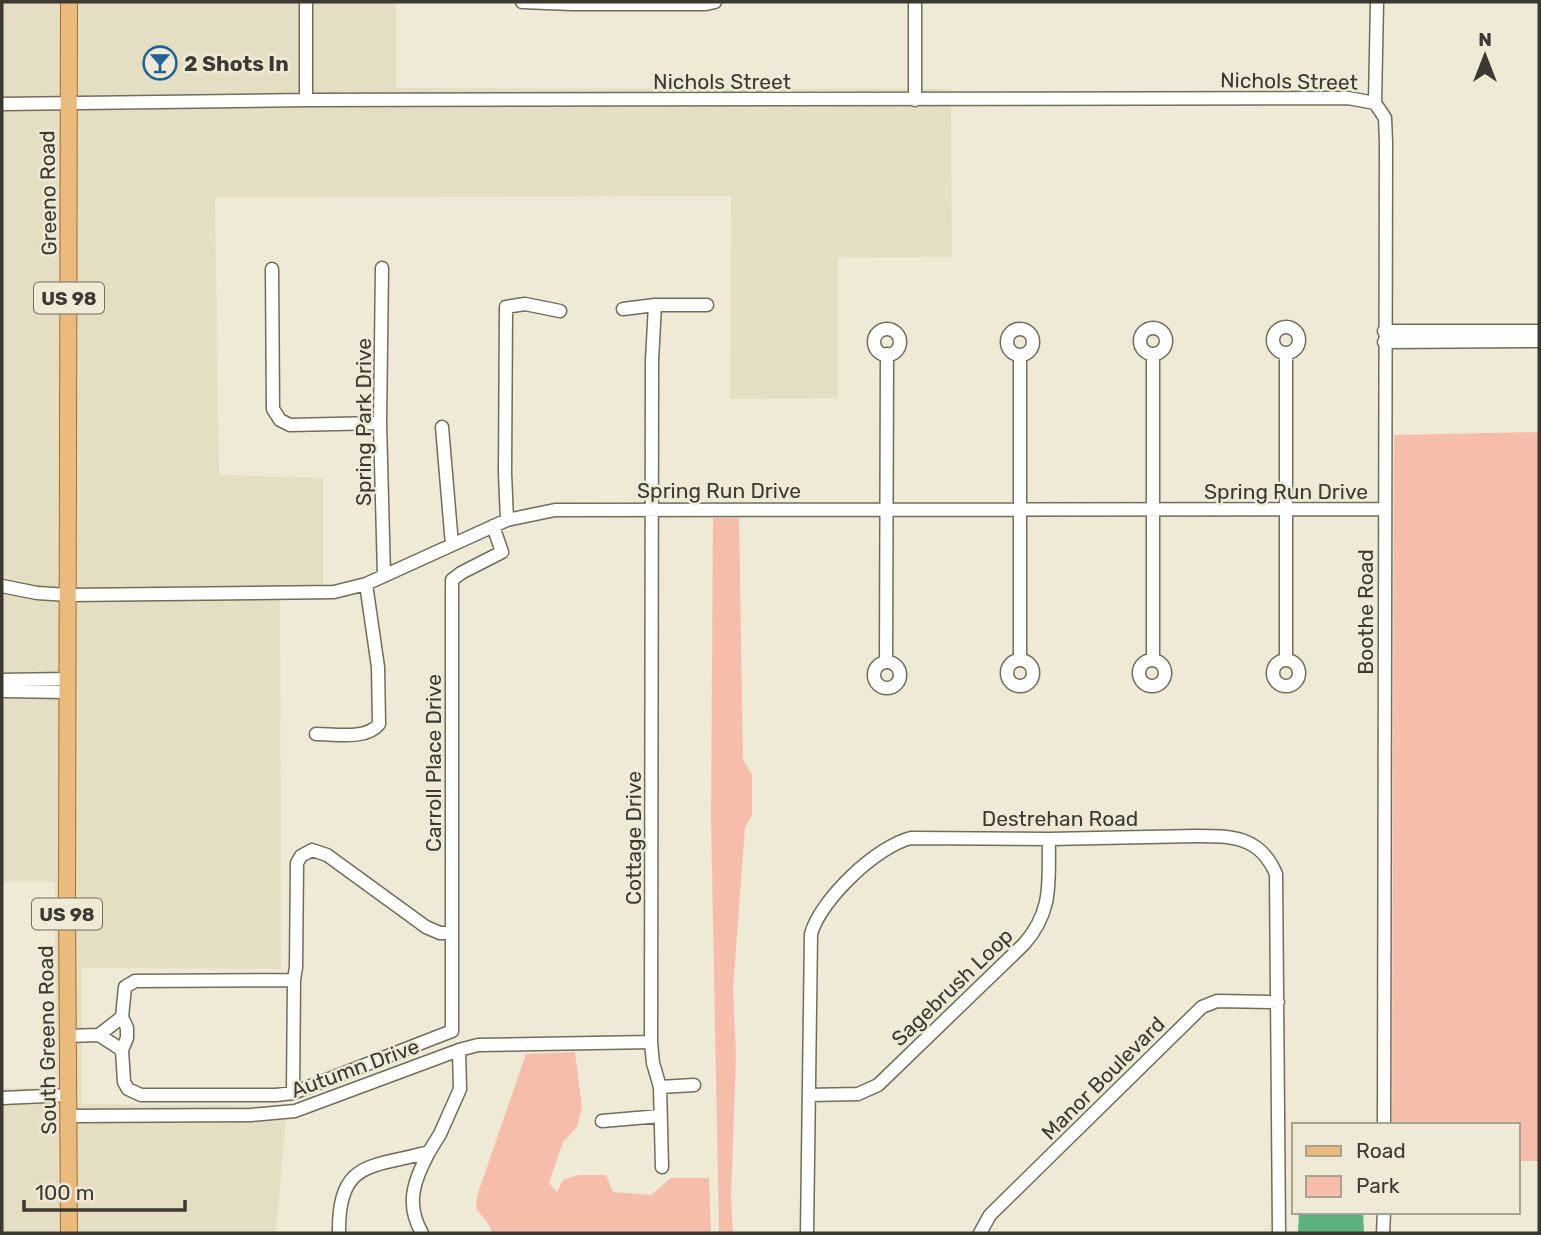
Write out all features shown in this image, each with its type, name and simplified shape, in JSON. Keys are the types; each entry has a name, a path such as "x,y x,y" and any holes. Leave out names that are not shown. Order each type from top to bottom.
{"main road":[{"name":"Greeno Road","path":"69,2 69,595"},
{"name":"South Greeno Road","path":"69,595 69,1233"}],"street":[{"path":"306,2 306,100"},
{"path":"522,2 711,3"},
{"path":"915,2 915,100"},
{"name":"Boothe Road","path":"1377,2 1375,103 1385,118 1384,1123"},
{"name":"Nichols Street","path":"2,104 306,100 1349,98 1375,103"},
{"name":"Spring Park Drive","path":"382,268 380,424 384,576"},
{"path":"272,269 273,409 280,420 290,425 380,424"},
{"path":"507,520 506,307 525,304 560,311"},
{"path":"623,309 655,305 708,305"},
{"name":"Cottage Drive","path":"655,305 652,360 651,1042 653,1063 660,1087 662,1167"},
{"path":"1384,337 1539,331"},
{"path":"1384,337 1539,341"},
{"path":"1286,353 1286,660"},
{"path":"886,662 887,354"},
{"path":"1153,354 1153,660"},
{"path":"1020,355 1020,660"},
{"path":"442,427 452,545"},
{"name":"Spring Run Drive","path":"2,586 37,593 69,595 334,592 366,584 507,520 555,510 1384,509"},
{"name":"Carroll Place Drive","path":"293,1093 452,1031 452,580 502,552 493,526"},
{"path":"316,734 363,733 374,731 379,724 379,667 366,584"},
{"path":"2,680 68,685"},
{"path":"2,691 68,685"},
{"name":"Destrehan Road","path":"807,1233 811,934 814,922 829,902 871,859 889,845 922,838 1219,836 1253,844 1271,862 1276,874 1279,1233"},
{"name":"Sagebrush Loop","path":"809,1095 858,1094 878,1086 1024,944 1045,913 1049,839"},
{"path":"294,980 135,981 125,987 122,1017 127,1028 127,1038 122,1050 124,1082 128,1089 134,1093 293,1093 297,863 300,856 312,850 327,855 426,927 440,933 452,933"},
{"name":"Manor Boulevard","path":"980,1233 990,1215 1202,1007 1217,1001 1278,1002"},
{"path":"99,1035 122,1017"},
{"path":"68,1036 99,1035 122,1050"},
{"name":"Autumn Drive","path":"69,1116 251,1115 295,1111 459,1050 490,1044 651,1042"},
{"path":"422,1233 415,1217 412,1198 418,1172 440,1134 460,1088 459,1050"},
{"path":"660,1087 694,1085"},
{"path":"2,1098 69,1095"},
{"path":"602,1121 660,1116"},
{"path":"339,1233 340,1205 349,1182 358,1173 382,1162 429,1152"},
{"path":"1383,1233 1384,1214"}],"shaded area":[{"path":"2,2 396,2 396,88 951,89 952,257 838,258 838,398 730,399 731,196 215,197 219,475 323,478 323,597 280,599 281,969 82,968 82,1104 287,1106 276,1233 2,1233 2,1088 55,1089 55,882 2,882"},
{"path":"1299,1214 1363,1214 1364,1233 1298,1233"}],"green space":[{"path":"1539,432 1539,1161 1520,1161 1520,1123 1392,1123 1394,435"},
{"path":"713,518 739,518 743,760 752,774 752,815 745,827 733,989 736,1057 731,1199 733,1233 719,1233 711,819"},
{"path":"575,1052 582,1107 577,1127 563,1142 549,1183 557,1192 563,1180 578,1175 606,1175 613,1192 651,1195 671,1178 709,1178 711,1233 492,1233 476,1208 477,1196 526,1054"}],"place":[{"name":"2 Shots In","path":"160,63"}]}
